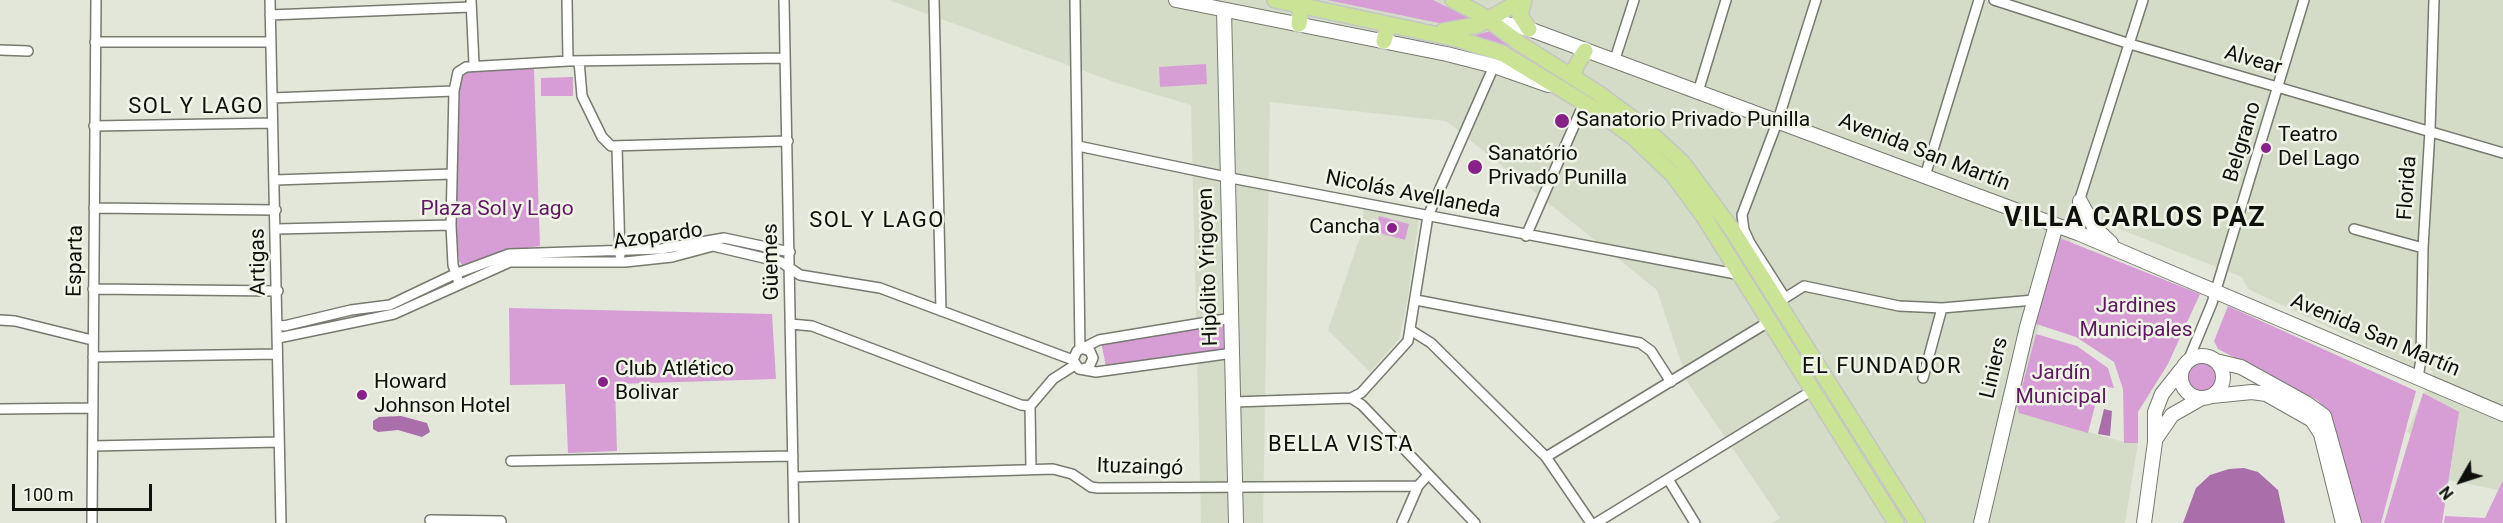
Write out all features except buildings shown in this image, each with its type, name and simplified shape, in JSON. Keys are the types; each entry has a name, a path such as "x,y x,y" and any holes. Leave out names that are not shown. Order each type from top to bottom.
{"main road":[{"path":"1176,0 1384,41 1494,66 1569,93"},
{"path":"1280,0 1457,39 1502,53 1584,102 1645,148 1673,175 1704,217 1893,522"},
{"path":"1316,0 1331,12"},
{"path":"1453,0 1489,20 1522,45 1574,77 1644,127 1682,162 1718,208 1813,355 1913,517"},
{"path":"1416,31 1452,32 1489,20 1523,0"},
{"path":"1523,0 1521,15 1529,30"},
{"path":"1299,24 1301,6"},
{"name":"Hipólito Yrigoyen","path":"1224,10 1236,523"},
{"name":"Avenida San Martín","path":"1489,20 1529,30 1778,120 2070,230 2216,290 2503,414"},
{"path":"1384,41 1388,24"},
{"path":"1574,77 1575,68 1585,51"},
{"path":"2080,201 2094,227 2122,252"},
{"name":"Liniers","path":"1981,523 2034,300 2056,225"},
{"path":"1742,276 1757,284 1781,321 1800,336"},
{"path":"1785,298 1813,348 1813,355"},
{"path":"2144,523 2154,446 2155,412 2158,402 2162,393 2185,365 2199,356 2226,362 2248,371 2306,403 2324,416 2354,523"},
{"path":"2154,446 2160,430 2172,414 2222,386 2223,372 2216,361"},
{"path":"2185,365 2184,389 2206,397 2246,392 2266,394 2312,420 2321,434 2343,523"},
{"path":"1813,390 1821,387 1825,390 1849,430 1869,447"}],"street":[{"name":"Esparta","path":"92,523 96,0"},
{"name":"Artigas","path":"270,0 278,291 280,523"},
{"path":"567,0 568,61"},
{"name":"Güemes","path":"784,0 794,523"},
{"path":"934,0 940,311"},
{"path":"1075,0 1082,349"},
{"path":"1614,62 1634,0"},
{"path":"1698,92 1726,0"},
{"path":"1816,0 1742,223 1750,243 1785,298 1804,286 1899,306 1941,308 2034,300"},
{"path":"1925,176 1979,0"},
{"name":"Alvear","path":"1994,0 2130,44 2503,153"},
{"path":"2070,230 2143,0"},
{"name":"Belgrano","path":"2185,365 2216,290 2304,0"},
{"name":"Florida","path":"2418,378 2421,358 2423,248 2434,0"},
{"path":"270,15 471,3 474,64"},
{"path":"95,42 271,42"},
{"path":"0,50 28,51"},
{"path":"457,278 451,225 454,91 458,72 474,64 785,58"},
{"path":"579,61 582,96 602,137 611,146 788,141"},
{"path":"1234,402 1351,398 1360,393 1404,347 1412,331 1428,216 1494,66"},
{"path":"272,98 454,91"},
{"path":"1526,236 1584,102"},
{"path":"94,126 272,123"},
{"name":"Nicolás Avellaneda","path":"1078,146 1526,236 1742,276"},
{"path":"618,147 620,262"},
{"path":"275,180 452,174"},
{"path":"94,208 276,210"},
{"path":"276,229 451,225"},
{"path":"2354,229 2423,248"},
{"name":"Azopardo","path":"278,325 284,326 351,309 390,305 509,254 661,249 724,238 790,252"},
{"name":"Azopardo","path":"278,338 394,314 457,278 510,262 620,262 672,257 712,246 782,262 800,274 880,288 1096,372 1233,352"},
{"path":"93,289 278,291"},
{"path":"1416,300 1640,343 1651,351 1671,382"},
{"path":"1923,378 1941,308"},
{"path":"1077,365 1074,353 1099,340 1232,318"},
{"path":"0,320 24,323 93,340"},
{"path":"1546,457 1770,321"},
{"path":"791,324 812,326 1030,406"},
{"path":"1412,331 1431,343 1546,457 1590,523"},
{"path":"1032,469 1030,406 1053,379 1077,365 1089,368 1093,358 1090,351 1082,349"},
{"path":"93,357 277,354"},
{"path":"1596,523 1813,390"},
{"path":"1351,398 1362,405 1475,523"},
{"path":"0,409 92,408"},
{"path":"93,446 279,442"},
{"path":"511,461 793,456"},
{"name":"Ituzaingó","path":"794,477 1032,469 1067,472 1091,487 1098,488 1418,486"},
{"path":"1402,523 1418,486 1428,475"},
{"path":"1668,479 1695,523"},
{"path":"1893,522 1913,517"},
{"path":"430,520 501,521 501,523"}],"shaded area":[{"path":"889,0 2503,0 2503,480 2498,490 2449,480 2453,449 2407,432 2433,373 2429,367 2430,270 2419,370 2248,289 2242,277 2081,214 2036,334 2017,406 2020,413 2124,442 2138,443 2125,523 1772,523 1780,518 1688,383 1657,290 1446,121 1270,102 1263,523 1201,523 1191,105 1117,83"},
{"path":"1364,208 1419,219 1407,303 1399,339 1370,372 1328,330 1360,237"},
{"path":"2104,409 2112,411 2110,436 2098,434"},
{"path":"401,416 427,423 430,432 422,437 398,430 378,432 373,429 373,421 379,417"},
{"path":"2244,468 2258,472 2278,490 2285,523 2183,523 2196,488 2210,475 2229,469"}],"green space":[{"path":"1327,0 1433,0 1471,19 1444,24"},
{"path":"1492,32 1638,127 1694,184 1752,273 1748,273 1692,187 1658,150 1584,93 1519,55 1472,36"},
{"path":"1206,64 1207,84 1160,87 1159,67"},
{"name":"Plaza Sol y Lago","path":"472,68 534,68 540,246 504,251 463,266 459,261 456,227 460,78"},
{"path":"573,77 573,96 541,96 541,78"},
{"name":"Cancha","path":"1379,216 1409,224 1405,240 1375,232"},
{"name":"Jardines Municipales","path":"2060,238 2200,294 2168,364 2138,412 2138,443 2124,443 2123,389 2114,362 2076,337 2033,323"},
{"path":"2228,306 2416,391 2381,523 2361,523 2330,414 2317,400 2218,349 2214,341"},
{"name":"Club Atlético Bolivar","path":"509,308 772,314 776,379 615,384 617,451 568,453 565,384 510,385"},
{"path":"1232,318 1233,353 1106,366 1101,342"},
{"name":"Jardín Municipal","path":"2036,334 2077,346 2108,368 2114,388 2100,386 2088,433 2019,413 2017,406"},
{"path":"2202,361 2213,366 2218,377 2213,388 2202,393 2191,388 2186,377 2191,366"},
{"path":"2423,393 2459,412 2442,523 2384,523"},
{"path":"2503,480 2503,523 2444,523 2445,516 2485,518"}],"place":[{"name":"Sanatorio Privado Punilla","path":"1562,121"},
{"name":"Teatro Del Lago","path":"2266,148"},
{"name":"Sanatório Privado Punilla","path":"1475,167"},
{"name":"Cancha","path":"1392,228"},
{"name":"Club Atlético Bolivar","path":"603,382"},
{"name":"Howard Johnson Hotel","path":"362,395"}],"district":[{"name":"SOL Y LAGO","path":"196,107"},
{"name":"VILLA CARLOS PAZ","path":"2135,219"},
{"name":"SOL Y LAGO","path":"877,221"},
{"name":"EL FUNDADOR","path":"1882,367"},
{"name":"BELLA VISTA","path":"1341,445"}]}
